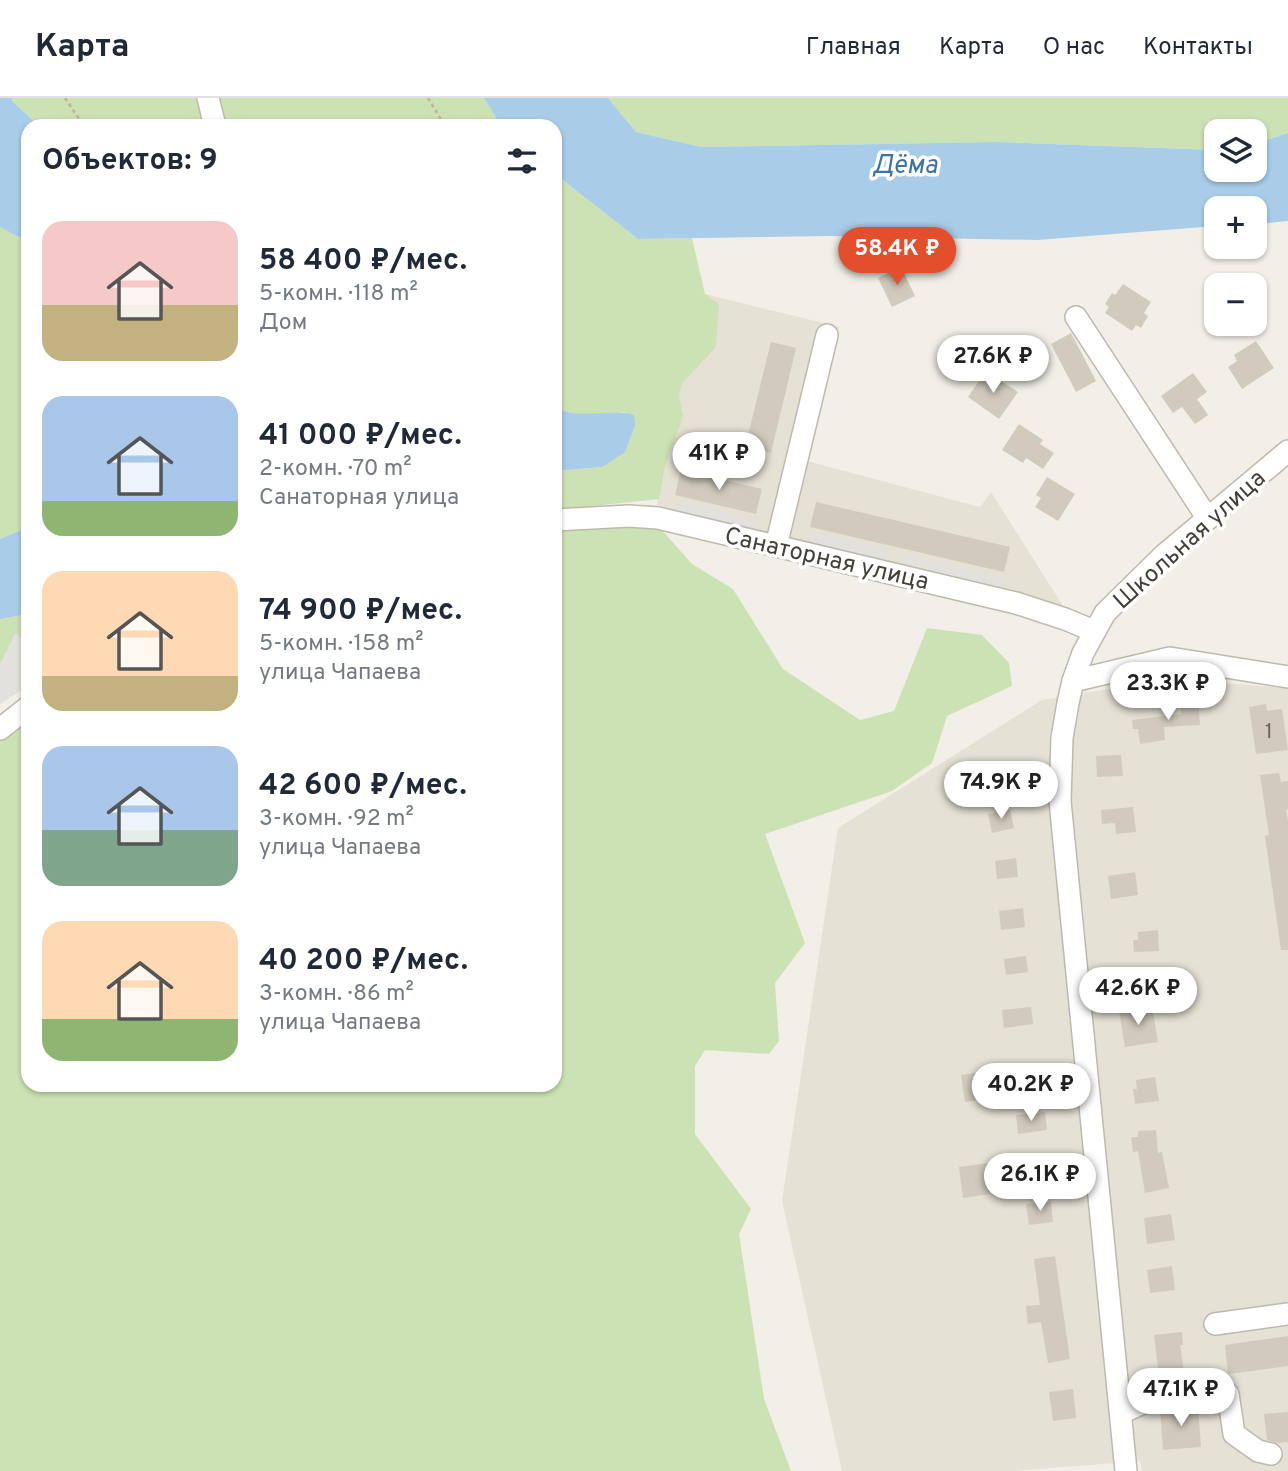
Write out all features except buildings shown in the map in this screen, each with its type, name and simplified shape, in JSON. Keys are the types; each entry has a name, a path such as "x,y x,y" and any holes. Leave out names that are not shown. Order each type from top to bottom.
{"street":[{"path":"208,98 213,119"},
{"path":"1076,317 1208,519"},
{"path":"776,546 827,335"},
{"name":"Школьная улица","path":"1126,1471 1060,800 1062,738 1073,681 1083,653 1105,614 1164,555 1288,451"},
{"name":"Санаторная улица","path":"562,520 650,517 1016,603 1094,631"},
{"path":"1073,681 1170,658 1288,677"},
{"path":"0,729 21,712"},
{"path":"1215,1324 1288,1314"},
{"path":"1121,1413 1161,1395 1221,1388 1228,1394 1234,1434 1258,1451 1277,1459"}],"path":[{"path":"65,98 79,119"},
{"path":"428,98 441,119"}],"shaded area":[{"path":"684,289 839,327 807,461 980,507 991,492 1063,606 656,510 688,311"},
{"path":"677,501 755,520 752,532 674,514"},
{"path":"808,532 890,551 887,564 805,545"},
{"path":"907,556 1005,578 1002,591 904,568"},
{"path":"15,633 21,638 21,690 0,704 0,665"},
{"path":"1169,679 1288,688 1288,1471 1142,1471 1140,1461 1014,1471 842,1471 782,1201 838,828 1042,700"}],"green space":[{"path":"11,98 484,98 497,119 31,119"},
{"path":"608,98 1288,98 1288,133 1267,140 1267,119 1204,119 1204,150 996,142 701,147 636,132"},
{"path":"562,179 638,239 692,238 705,294 719,304 716,347 682,383 679,395 683,416 665,466 659,499 562,509 562,470 602,467 625,412 569,412 562,409"},
{"path":"0,227 21,238 21,530 0,539"},
{"path":"653,520 692,564 733,589 783,669 860,720 894,711 927,628 982,635 1009,663 1012,686 947,716 932,763 892,791 765,834 805,943 775,983 779,1041 769,1054 705,1050 695,1066 695,1134 751,1209 739,1234 764,1399 791,1471 0,1471 0,741 21,725 21,1092 562,1092 562,527"},
{"path":"21,615 21,638 16,634 0,665 0,619"}],"water":[{"path":"0,98 11,98 31,119 21,119 21,238 0,227"},
{"name":"Дёма","path":"484,98 608,98 636,132 701,147 996,142 1204,150 1204,182 1267,182 1267,140 1288,133 1288,221 1267,223 1267,196 1204,196 1204,227 1037,240 829,236 638,239 562,179 562,119 497,119"},
{"path":"562,410 581,414 634,415 635,425 625,452 602,467 562,470"},
{"path":"21,530 21,615 0,619 0,539"}]}
